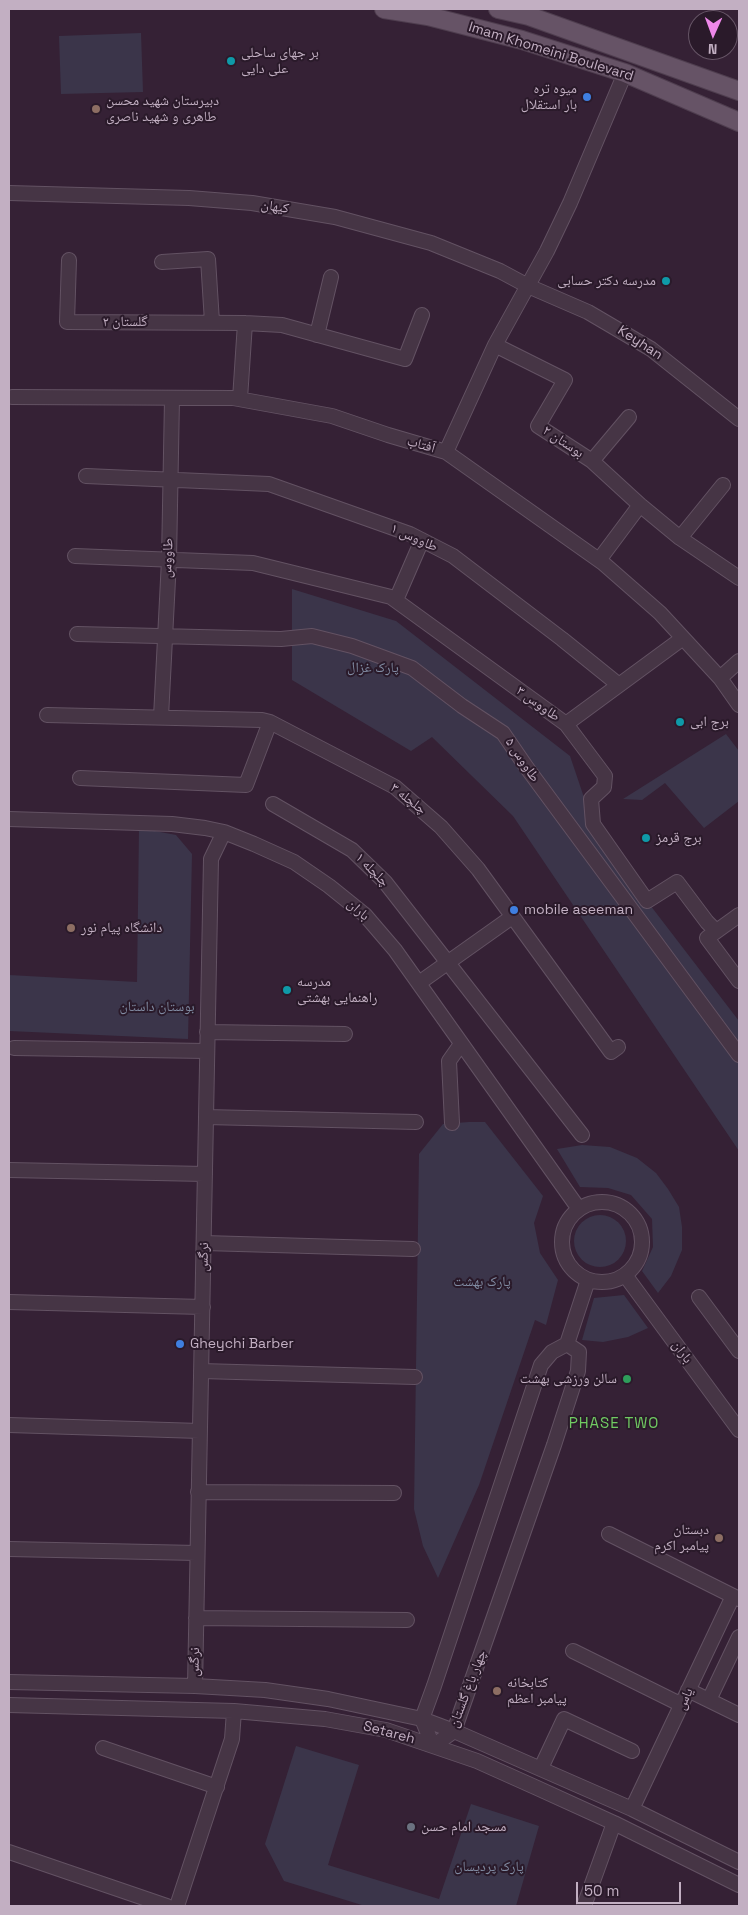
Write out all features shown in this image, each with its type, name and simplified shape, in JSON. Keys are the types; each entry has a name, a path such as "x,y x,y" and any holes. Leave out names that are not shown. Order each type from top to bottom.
{"main road":[{"name":"Imam Khomeini Boulevard","path":"384,9 428,16 522,40 625,73 739,122"},
{"name":"Imam Khomeini Boulevard","path":"498,9 529,16 739,92"},
{"path":"711,82 739,82"}],"street":[{"path":"446,452 496,346 570,203 625,73"},
{"name":"کیهان","path":"9,193 189,198 252,203 335,217 431,243 500,271 528,286"},
{"path":"162,262 208,259 212,322"},
{"name":"گلستان ۲","path":"69,260 67,322 212,322 282,325 405,359 422,315"},
{"path":"317,335 331,277"},
{"name":"Keyhan","path":"528,286 588,312 651,348 739,419"},
{"path":"240,399 245,323"},
{"name":"بوستان ۲","path":"496,346 565,380 538,426 592,461 640,506 680,538 739,578"},
{"name":"آفتاب","path":"10,396 240,399 332,416 388,436 446,452 599,560 660,613 720,678 739,705"},
{"name":"طاووس","path":"161,717 169,560 172,399"},
{"path":"592,461 629,417"},
{"name":"طاووس ۱","path":"86,476 270,484 410,534 453,556 562,638 619,685"},
{"path":"680,538 722,485"},
{"path":"599,560 640,506"},
{"path":"396,600 422,540"},
{"name":"طاووس ۳","path":"74,556 253,563 391,597 396,600 566,724 605,776 604,787 591,800 594,824 647,901 677,882 715,930 708,938 739,981"},
{"name":"طاووس ۵","path":"77,634 280,639 312,636 352,646 412,668 462,706 503,733 526,768 739,1055"},
{"path":"566,724 683,638"},
{"path":"720,678 739,661"},
{"path":"46,715 262,720 270,722 246,785 80,778"},
{"name":"چلچله ۳","path":"270,722 395,786 442,827 478,869 611,1052 618,1047"},
{"name":"چلچله ۱","path":"273,804 352,850 385,882 582,1135"},
{"name":"باران","path":"9,819 172,824 205,828 224,832 294,862 329,886 365,915 394,950 579,1209"},
{"name":"نرگس","path":"195,1686 211,859 224,832"},
{"path":"713,932 739,915"},
{"path":"418,983 512,917"},
{"path":"207,1032 345,1034"},
{"path":"452,1123 449,1061 461,1044"},
{"path":"14,1048 206,1050"},
{"path":"206,1117 416,1122"},
{"path":"9,1170 206,1174"},
{"path":"602,1202 616,1204 627,1210 636,1221 641,1232 642,1249 637,1262 625,1275 611,1281 599,1282 588,1280 570,1267 563,1254 562,1236 567,1221 586,1204 602,1202"},
{"path":"204,1242 413,1249"},
{"name":"باران","path":"625,1275 739,1430"},
{"path":"422,1719 541,1364 552,1352 567,1344 588,1280"},
{"path":"699,1297 739,1351"},
{"path":"9,1302 203,1307"},
{"name":"چهار باغ گلستان","path":"422,1719 433,1746 454,1731 578,1371 580,1352 567,1344"},
{"path":"201,1371 415,1377"},
{"path":"9,1425 200,1431"},
{"path":"198,1492 394,1492"},
{"path":"609,1534 736,1597"},
{"path":"9,1548 197,1554"},
{"name":"یاس","path":"632,1808 688,1690 736,1597"},
{"path":"196,1618 407,1620"},
{"name":"یاس","path":"709,1700 739,1637"},
{"path":"573,1652 682,1705"},
{"name":"Setareh","path":"9,1682 195,1686 282,1692 328,1699 422,1719 632,1808 739,1862"},
{"path":"688,1690 739,1715"},
{"name":"Setareh","path":"9,1705 234,1711 326,1719 386,1730 476,1761 614,1823 739,1886"},
{"path":"177,1906 232,1739 234,1711"},
{"path":"540,1768 564,1719 632,1751"},
{"path":"103,1748 217,1786"},
{"path":"584,1906 614,1823"},
{"path":"9,1852 168,1906"}],"green space":[{"path":"141,33 143,92 61,94 59,36"},
{"name":"پارک غزال","path":"292,589 396,621 570,756 593,824 647,901 739,1021 739,1151 513,816 432,737 411,751 292,680"},
{"path":"726,734 739,751 739,801 704,828 665,783 642,800 623,799"},
{"name":"بوستان داستان","path":"139,828 176,835 192,854 188,1039 9,1031 9,975 137,982"},
{"name":"پارک بهشت","path":"485,1122 543,1196 534,1223 540,1253 558,1280 546,1325 535,1320 479,1485 438,1578 423,1546 414,1509 419,1154 443,1124"},
{"path":"582,1145 610,1147 637,1158 656,1173 679,1207 682,1227 682,1250 671,1276 658,1293 642,1271 653,1247 652,1219 631,1195 608,1188 580,1187 557,1149"},
{"path":"600,1215 610,1217 618,1223 624,1231 626,1241 624,1251 618,1259 610,1265 600,1267 590,1265 582,1259 576,1251 574,1241 576,1231 582,1223 590,1217"},
{"path":"624,1295 648,1328 628,1337 603,1342 582,1340 594,1298"},
{"name":"پارک پردیسان","path":"296,1746 359,1765 328,1865 439,1899 471,1804 539,1826 516,1906 365,1906 284,1881 265,1844"}],"place":[{"name":"بر جهای ساحلی علی دایی","path":"231,61"},
{"name":"میوه تره بار استقلال","path":"587,97"},
{"name":"دبیرستان شهید محسن طاهری و شهید ناصری","path":"96,109"},
{"name":"مدرسه دکتر حسابی","path":"666,281"},
{"name":"برج ابی","path":"680,722"},
{"name":"برج قرمز","path":"646,838"},
{"name":"mobile aseeman","path":"514,910"},
{"name":"دانشگاه پیام نور","path":"71,928"},
{"name":"مدرسه راهنمایی بهشتی","path":"287,990"},
{"name":"Gheychi Barber","path":"180,1344"},
{"name":"سالن ورزشی بهشت","path":"627,1379"},
{"name":"دبستان پیامبر اکرم","path":"719,1538"},
{"name":"کتابخانه پیامبر اعظم","path":"497,1691"},
{"name":"مسجد امام حسن","path":"411,1827"}],"district":[{"name":"PHASE TWO","path":"614,1424"}]}
